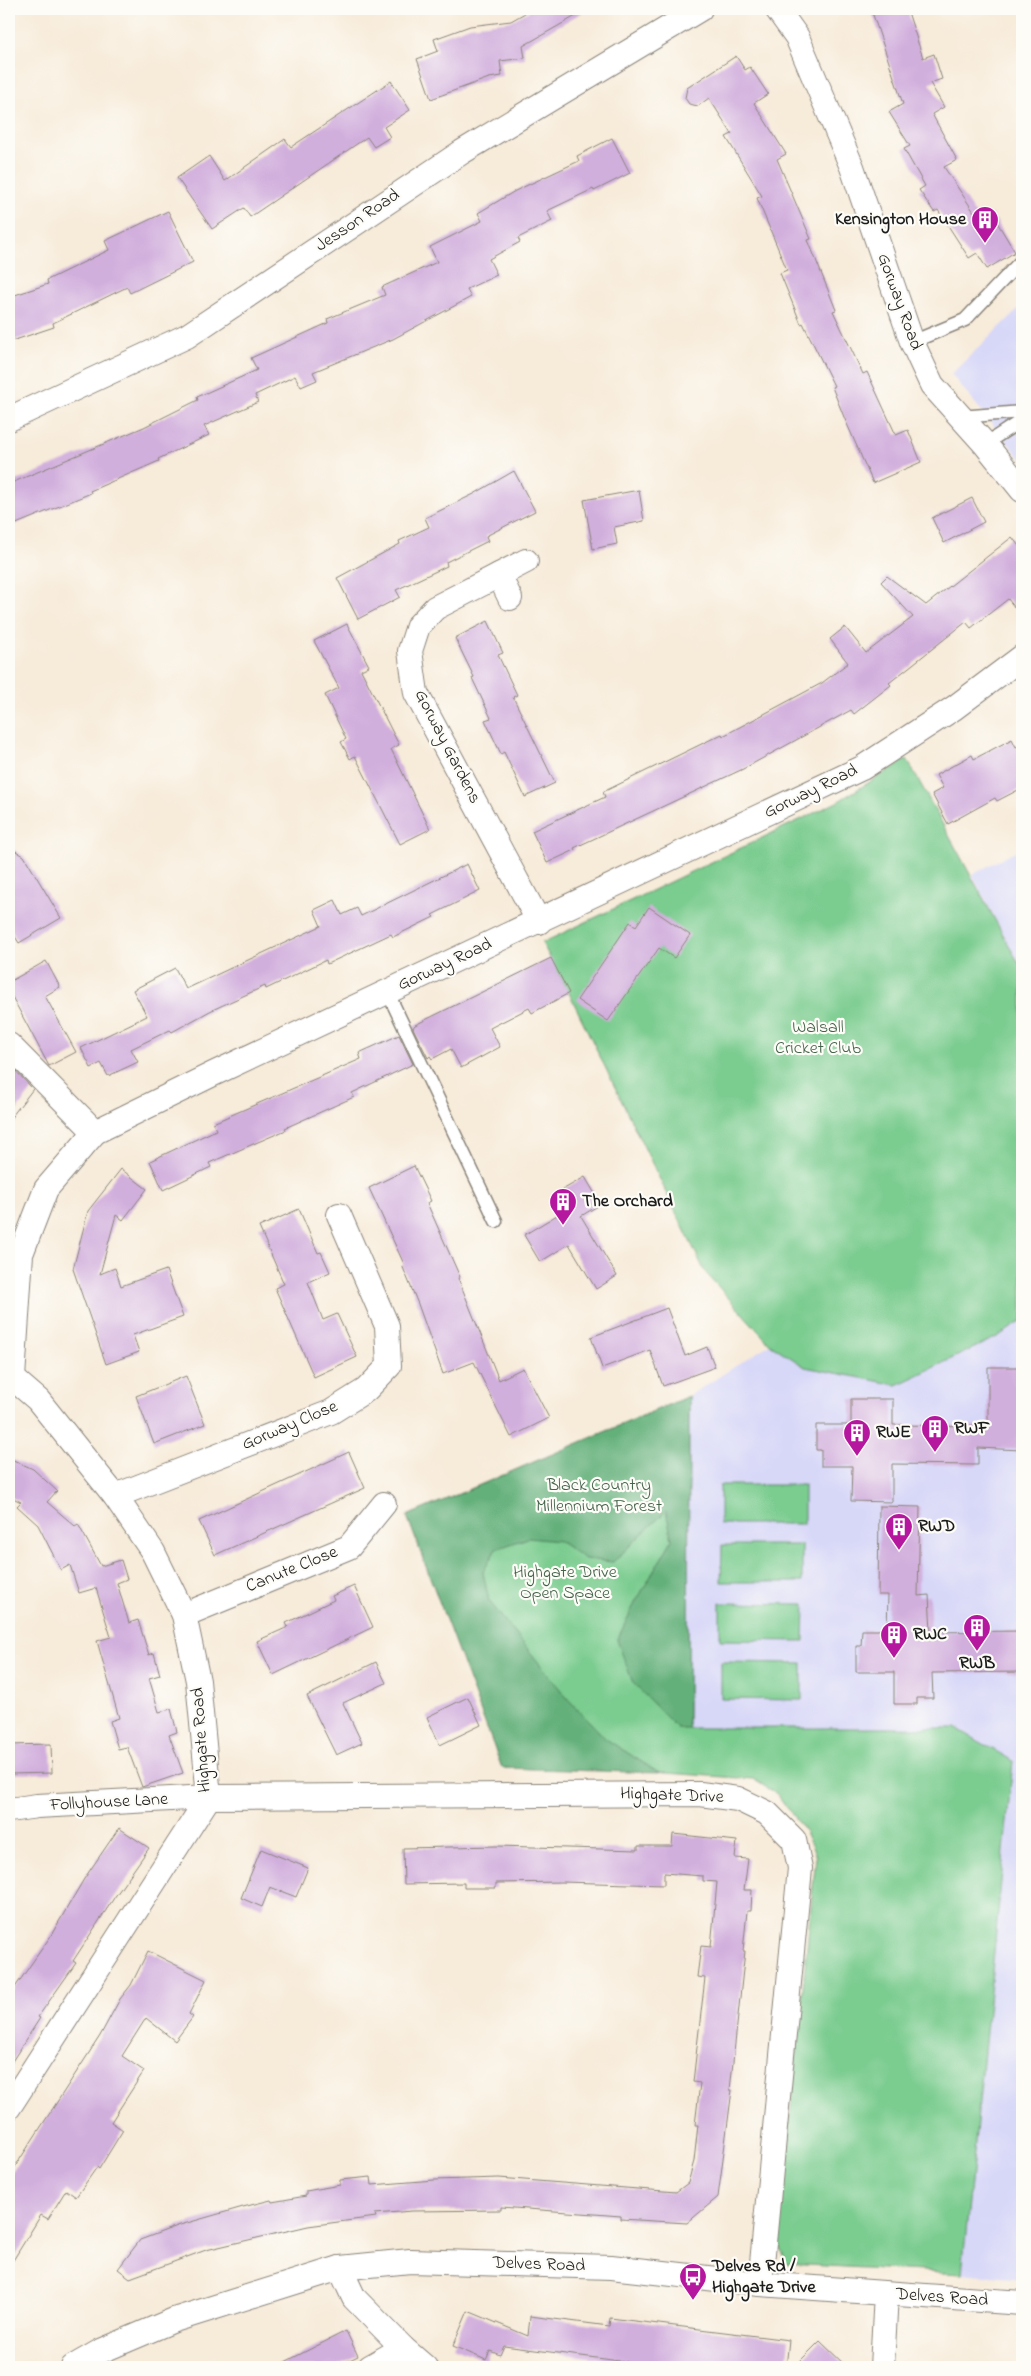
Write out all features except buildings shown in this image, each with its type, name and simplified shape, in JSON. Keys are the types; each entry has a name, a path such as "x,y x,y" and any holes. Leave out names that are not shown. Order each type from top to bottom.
{"street":[{"name":"Jesson Road","path":"9,419 187,336 462,152 700,9"},
{"name":"Gorway Road","path":"778,9 797,37 852,167 912,342 932,385 985,444 1022,490"},
{"name":"Gorway Gardens","path":"526,561 435,608 418,626 410,651 416,693 539,922"},
{"path":"499,575 510,598"},
{"name":"Gorway Road","path":"11,1377 21,1254 46,1189 95,1132 387,991 539,922 862,768 954,708 1022,657"},
{"path":"9,1045 95,1132"},
{"name":"Gorway Close","path":"115,1496 331,1412 366,1390 389,1366 387,1326 340,1215"},
{"name":"Highgate Road","path":"9,2107 209,1797 198,1681 184,1615 153,1552 115,1496 38,1400 11,1377"},
{"name":"Canute Close","path":"184,1615 349,1547 384,1504"},
{"name":"Highgate Drive","path":"209,1797 700,1794 738,1798 767,1813 794,1840 800,1868 760,2284"},
{"name":"Follyhouse Lane","path":"9,1810 37,1806 209,1797"},
{"name":"Delves Road","path":"73,2367 101,2351 174,2320 340,2268 410,2261 612,2267 760,2284 1022,2303"},
{"path":"340,2268 354,2298 403,2348 425,2367"},
{"path":"882,2367 886,2294"},
{"path":"370,2367 403,2348"}],"lane":[{"path":"912,342 965,320 1022,260"},
{"path":"960,418 1022,412"},
{"path":"985,444 1022,420"},
{"path":"387,991 496,1221"}],"shaded area":[{"path":"1022,306 1022,460 951,374"},
{"path":"1022,847 1022,969 972,875"},
{"path":"1022,1321 1022,2279 962,2273 1013,1761 688,1728 689,1396 770,1344 805,1367 999,1336"}],"green space":[{"name":"Walsall Cricket Club","path":"907,759 1022,969 1022,1321 999,1336 897,1385 805,1367 770,1344 705,1272 569,993 542,943 837,802"},
{"name":"Highgate Drive Open Space","path":"689,1396 688,1728 956,1728 1013,1761 962,2273 786,2264 778,2240 816,1856 805,1832 777,1794 753,1779 637,1771 502,1768 407,1516"},
{"name":"Black Country Millennium Forest","path":"689,1396 688,1728 677,1728 633,1683 617,1640 635,1603 672,1540 666,1511 613,1562 585,1559 559,1541 528,1538 496,1549 483,1572 489,1601 568,1699 606,1739 659,1773 502,1768 407,1516"},
{"path":"720,1485 804,1485 804,1524 720,1524"},
{"path":"722,1545 802,1545 802,1582 721,1582"},
{"path":"720,1603 805,1604 804,1641 720,1640"},
{"path":"721,1662 802,1663 802,1700 721,1699"}],"place":[{"name":"Kensington House","path":"985,244"},
{"name":"The Orchard","path":"563,1226"},
{"name":"RWF","path":"935,1453"},
{"name":"RWE","path":"857,1457"},
{"name":"RWD","path":"899,1551"},
{"name":"RWB","path":"977,1652"},
{"name":"RWC","path":"894,1659"},
{"name":"Delves Rd / Highgate Drive","path":"693,2301"}]}
